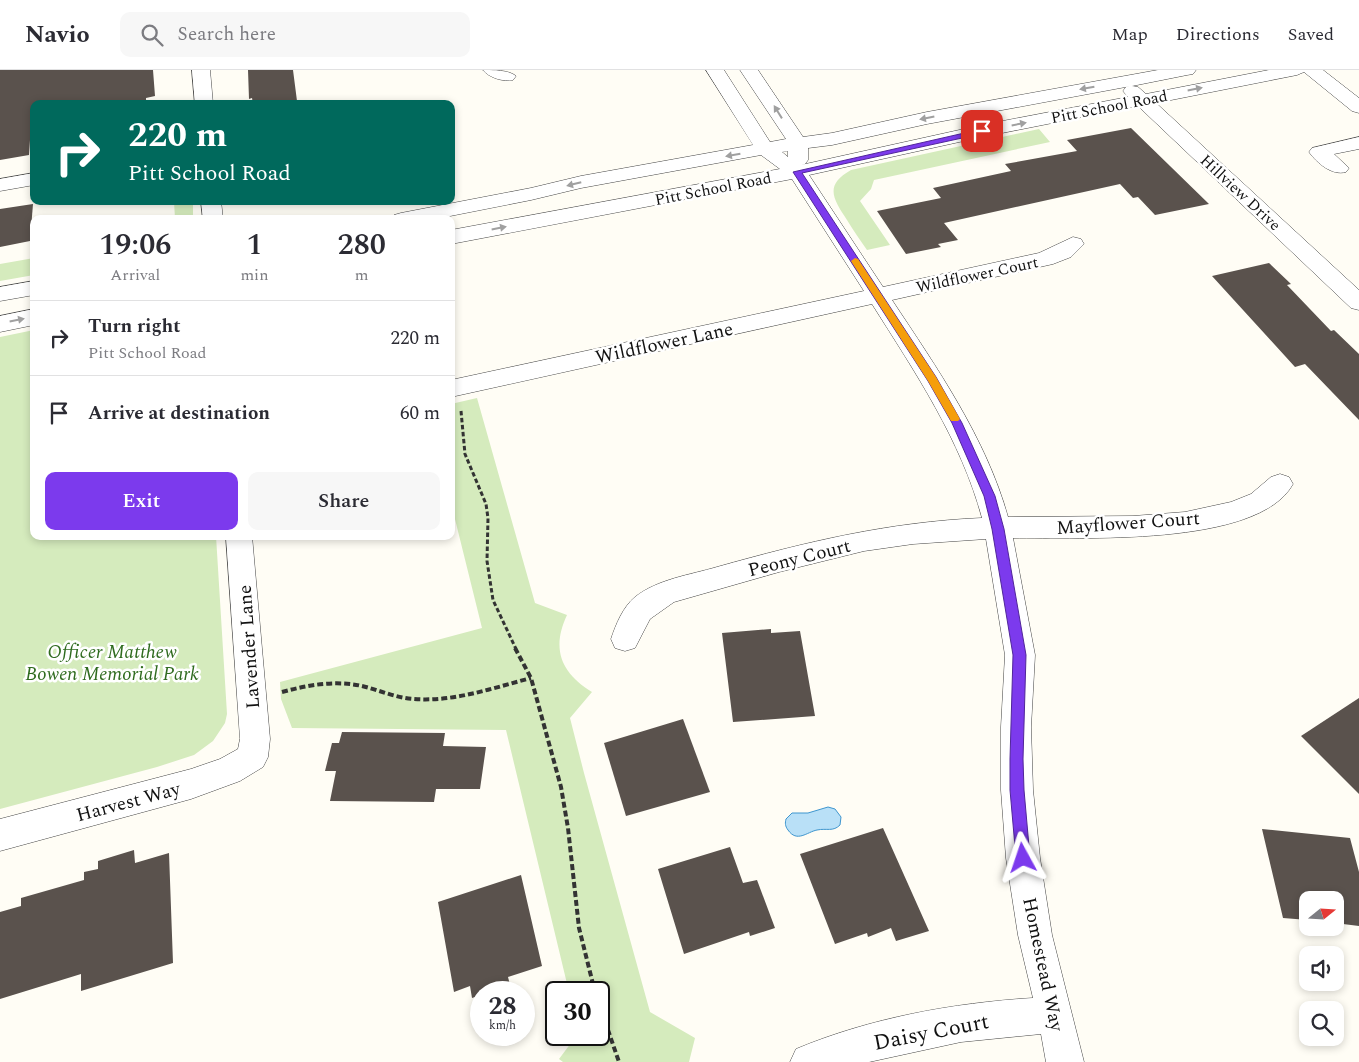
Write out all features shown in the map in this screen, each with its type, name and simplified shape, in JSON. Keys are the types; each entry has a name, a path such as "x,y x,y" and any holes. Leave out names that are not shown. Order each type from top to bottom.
{"street":[{"path":"201,70 204,100"},
{"name":"Homestead Way","path":"715,70 765,149 797,172 932,379 957,423 989,496 998,529 1020,655 1016,745 1017,790 1023,858 1035,936 1065,1062"},
{"path":"749,70 798,143 797,172"},
{"name":"Pitt School Road","path":"422,215 599,179 798,143 832,139 927,118 1187,70"},
{"name":"Pitt School Road","path":"455,236 797,172 982,131 1297,70"},
{"path":"1312,70 1359,107"},
{"name":"Hillview Drive","path":"1122,82 1359,303"},
{"path":"1339,168 1319,152 1359,143"},
{"path":"0,185 30,180"},
{"name":"Wildflower Court","path":"878,296 1045,260 1064,252 1073,244"},
{"path":"0,294 30,289"},
{"name":"Wildflower Lane","path":"455,397 878,296"},
{"path":"0,324 30,318"},
{"name":"Mayflower Court","path":"998,529 1104,527 1183,522 1233,511 1262,501 1280,484"},
{"name":"Peony Court","path":"625,639 633,617 649,601 666,593 852,543 921,532 998,529"},
{"name":"Lavender Lane","path":"239,540 255,740 252,757"},
{"name":"Harvest Way","path":"0,835 191,784 229,772 252,757"},
{"name":"Daisy Court","path":"809,1062 853,1046 913,1032 999,1018 1055,1015"}],"path":[{"path":"455,397 464,426 466,459 486,504 488,518 487,561 493,600 503,625 531,678 561,787 568,828 579,928 592,981"},
{"path":"282,692 319,684 342,682 363,686 388,695 415,699 436,698 460,695 531,678"},
{"path":"610,1036 619,1062"}],"green space":[{"path":"1039,129 1050,142 874,180 871,189 860,201 890,245 867,250 835,199 834,187 837,181 851,170"},
{"path":"174,205 193,205 193,215 175,215"},
{"path":"30,259 30,276 0,281 0,264"},
{"name":"Officer Matthew Bowen Memorial Park","path":"30,331 30,540 216,540 227,714 225,723 213,741 194,755 157,767 0,809 0,337"},
{"path":"477,398 535,603 567,615 560,639 562,659 573,677 592,692 570,718 650,1012 695,1038 689,1062 563,1062 559,1059 569,1046 610,1046 610,981 566,981 506,730 292,728 281,699 280,682 482,628 455,519 455,403"}],"water":[{"path":"828,807 835,809 841,817 840,825 835,828 817,830 802,836 795,836 786,827 786,819 792,813 808,813"}],"building":[{"path":"0,70 153,70 155,96 146,98 146,100 30,100 29,155 0,160"},
{"path":"248,70 293,70 297,100 249,99"},
{"path":"1131,128 1209,204 1155,215 1138,197 1133,198 1120,184 944,223 958,240 938,244 941,247 906,254 877,211 941,198 933,188 1011,171 1005,164 1077,151 1067,140"},
{"path":"33,205 32,215 30,215 30,241 0,247 0,209"},
{"path":"1269,263 1291,284 1287,285 1331,331 1334,330 1359,354 1359,420 1305,364 1295,367 1212,276"},
{"path":"771,629 771,633 800,631 815,716 733,722 722,633"},
{"path":"1359,698 1359,794 1301,736"},
{"path":"683,719 710,792 626,816 604,743"},
{"path":"342,732 445,733 443,746 486,747 480,789 436,789 434,802 330,801 336,771 325,771 332,743 339,743"},
{"path":"883,828 929,931 896,941 891,928 868,937 867,933 835,944 800,854"},
{"path":"1262,829 1350,838 1359,872 1359,926 1344,924 1344,891 1299,891 1299,919 1283,918"},
{"path":"730,847 743,883 757,880 775,928 750,936 749,932 684,954 658,869"},
{"path":"134,850 135,863 169,853 173,963 81,991 81,974 0,999 0,912 21,906 21,898 84,880 84,872 98,869 98,861"},
{"path":"521,875 542,966 508,977 509,981 470,981 470,986 454,992 438,902"}],"slow traffic":[{"path":"855,261 932,379 955,419"}],"route":[{"path":"982,131 797,172 932,379 957,423 989,496 998,529 1020,655 1016,759 1023,858"}]}
